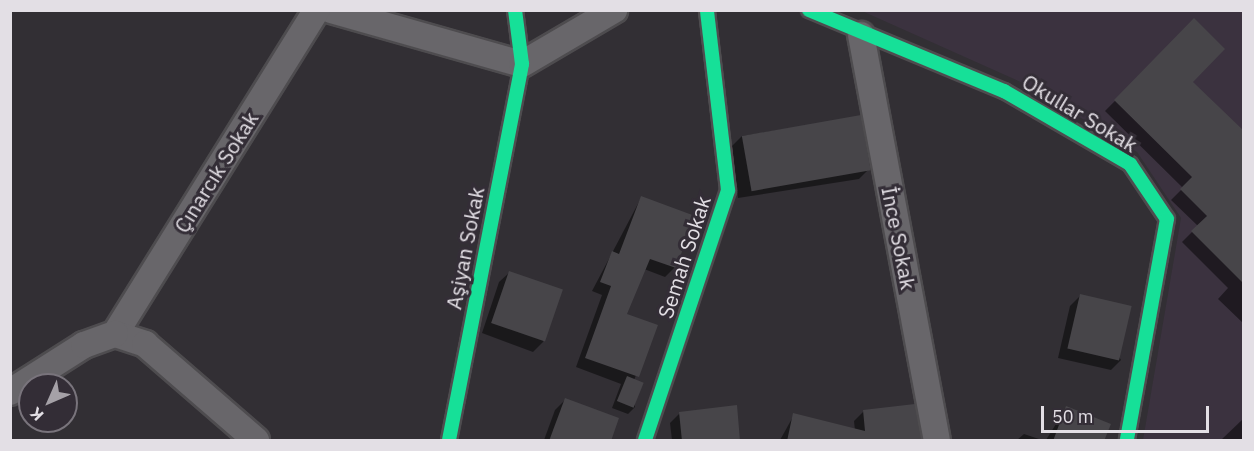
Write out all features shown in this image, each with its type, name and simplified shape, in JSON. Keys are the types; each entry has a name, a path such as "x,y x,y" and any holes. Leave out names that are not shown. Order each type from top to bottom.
{"street":[{"name":"Çınarcık Sokak","path":"115,334 317,10"},
{"path":"331,10 522,64 614,10"},
{"name":"Aşiyan Sokak","path":"449,441 522,64 515,10"},
{"name":"Semah Sokak","path":"645,441 728,190 707,10"},
{"name":"Okullar Sokak","path":"809,10 861,35 1004,91 1130,164 1167,219 1127,441"},
{"name":"İnce Sokak","path":"861,35 937,441"},
{"path":"10,392 84,345 115,334 145,344 256,441"}],"shaded area":[{"path":"862,11 1243,11 1243,440 1143,440 1181,218 1137,152 1025,84"}],"building":[{"path":"1194,18 1225,49 1193,82 1244,131 1244,284 1191,231 1207,216 1180,189 1192,177 1114,100"},
{"path":"861,115 871,170 752,191 742,136"},
{"path":"641,196 695,216 676,268 650,259 627,314 658,325 639,377 585,358 611,286 600,282 612,251 619,254"},
{"path":"509,271 563,290 545,342 491,323"},
{"path":"1080,294 1132,306 1119,360 1067,349"},
{"path":"627,376 644,383 634,408 617,401"},
{"path":"565,398 619,418 611,441 549,441"},
{"path":"915,404 922,441 787,441 793,413 865,431 863,410"},
{"path":"737,405 740,441 682,441 679,412"},
{"path":"1066,406 1111,424 1104,441 1053,441"}],"traffic: fast":[{"path":"449,440 522,64 515,10"},
{"path":"645,440 728,190 707,10"},
{"path":"809,10 1004,91 1130,164 1167,219 1127,440"}]}
